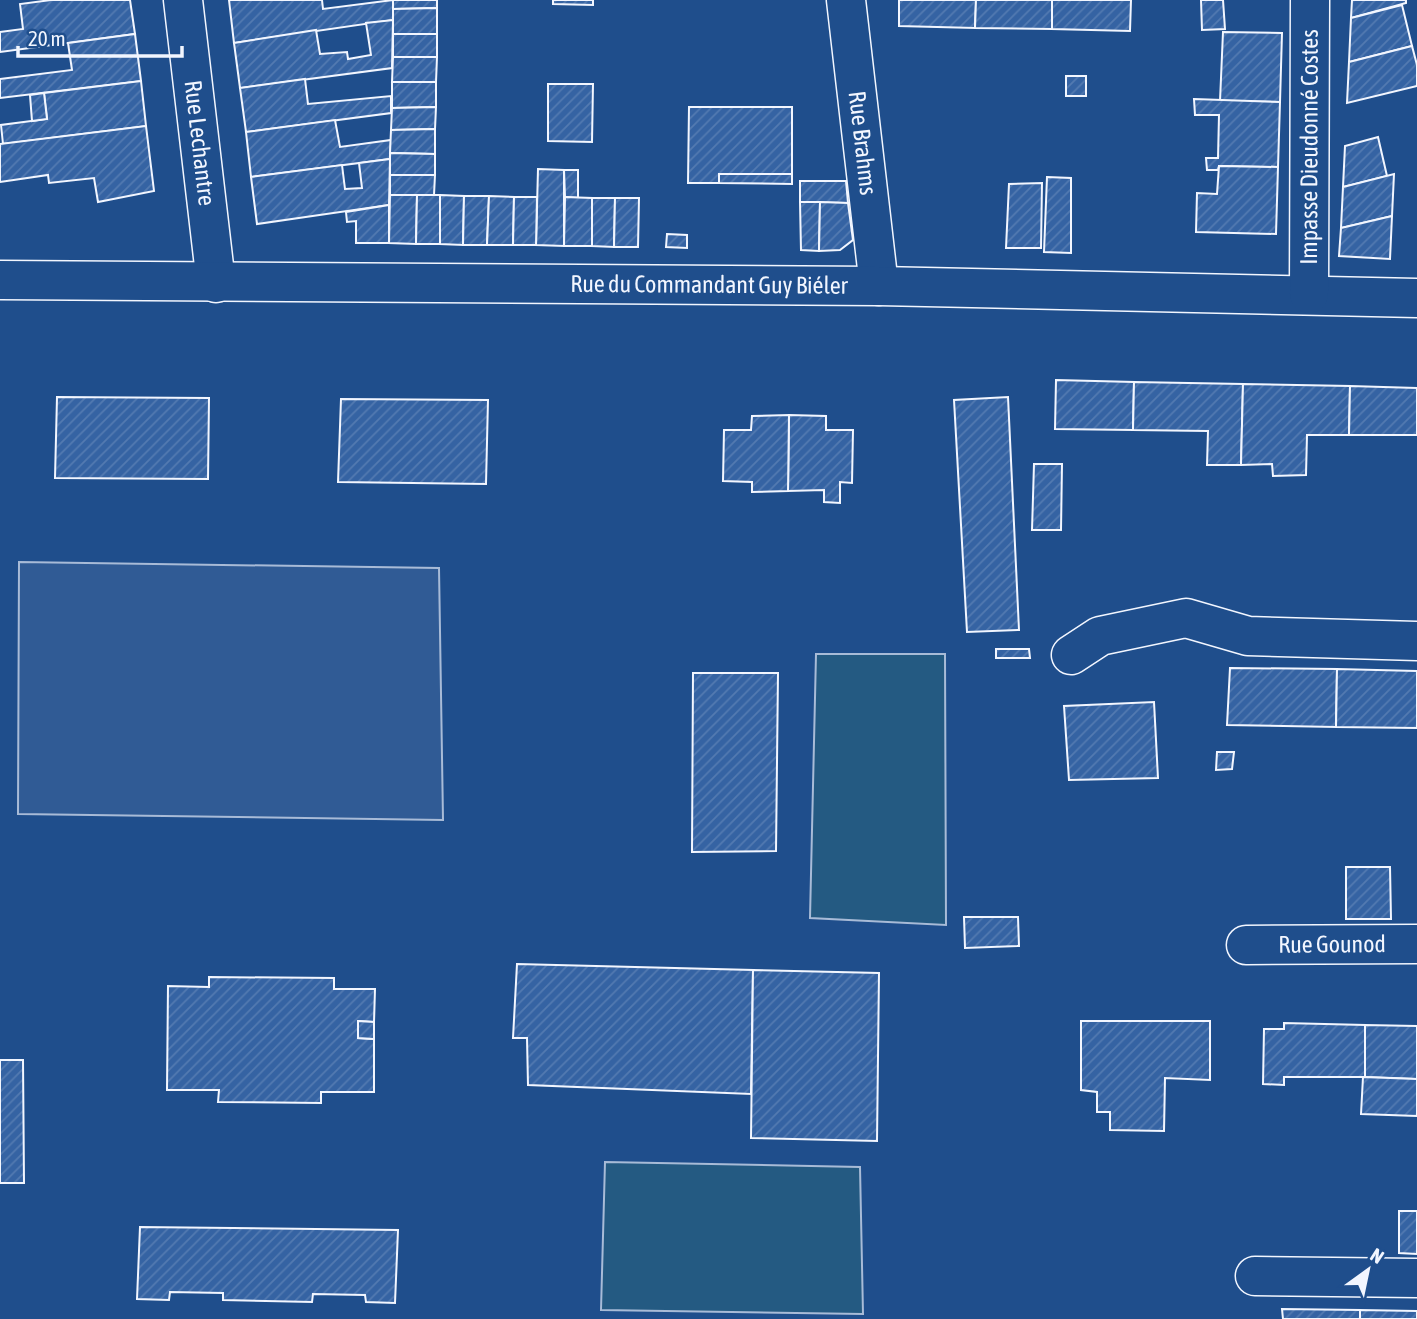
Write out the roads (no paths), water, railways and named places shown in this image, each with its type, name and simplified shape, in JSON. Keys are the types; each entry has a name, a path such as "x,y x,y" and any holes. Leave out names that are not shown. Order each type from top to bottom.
{"street":[{"name":"Rue Lechantre","path":"183,0 216,283"},
{"name":"Rue Brahms","path":"846,0 878,286"},
{"name":"Impasse Dieudonné Costes","path":"1309,294 1310,0"},
{"name":"Rue du Commandant Guy Biéler","path":"0,280 878,286 1417,298"},
{"path":"1071,655 1100,636 1186,618 1248,636 1417,641"},
{"name":"Rue Gounod","path":"1246,945 1417,944"},
{"path":"1255,1276 1417,1278"}]}
